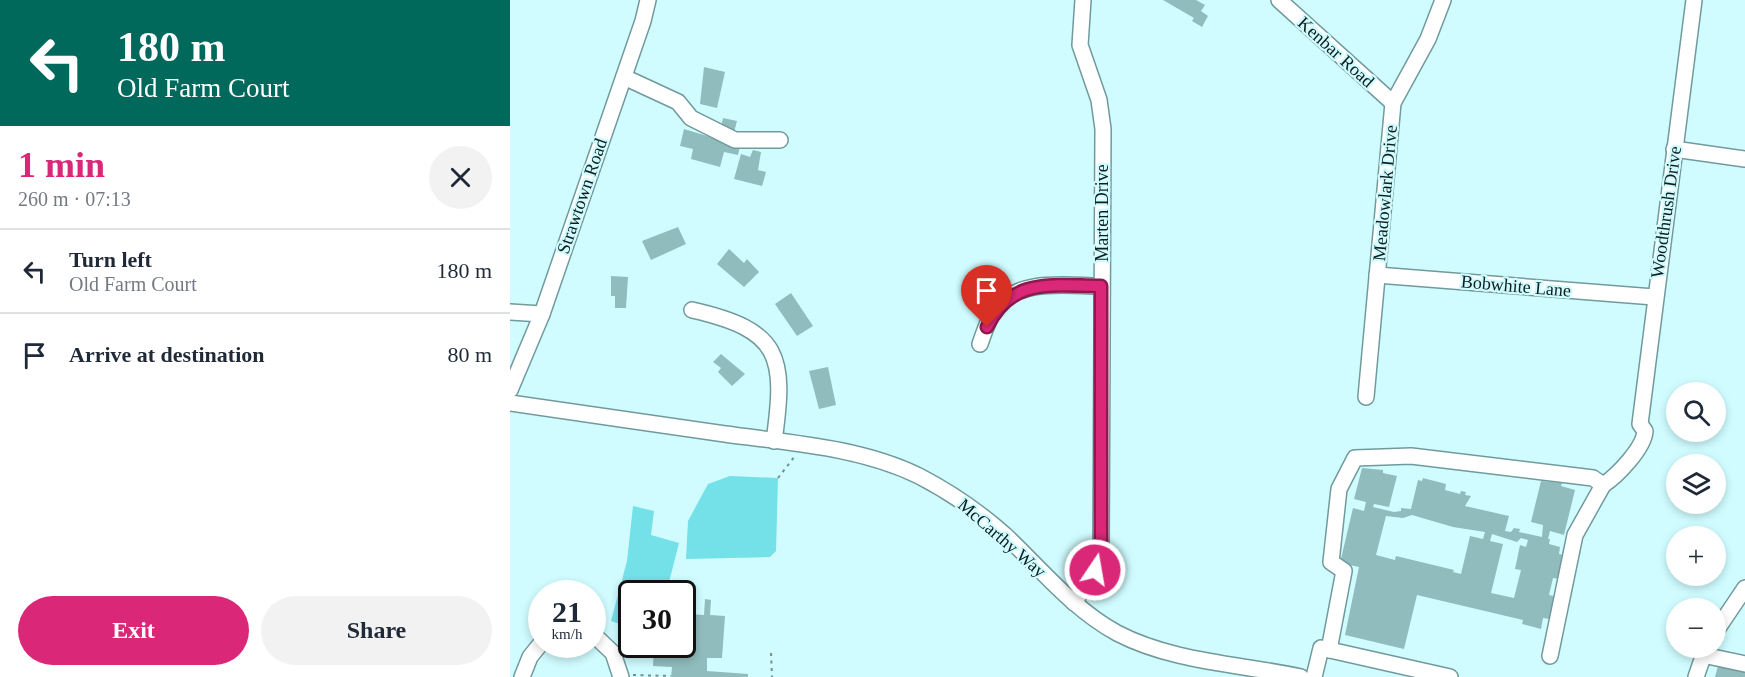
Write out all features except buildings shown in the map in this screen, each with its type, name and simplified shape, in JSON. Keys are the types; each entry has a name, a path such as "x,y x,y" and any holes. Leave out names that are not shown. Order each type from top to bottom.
{"street":[{"name":"Strawtown Road","path":"510,390 542,314 648,0"},
{"name":"Marten Drive","path":"1074,603 1095,570 1101,549 1103,129 1099,100 1080,45 1083,0"},
{"name":"Kenbar Road","path":"1279,0 1393,103"},
{"name":"Meadowlark Drive","path":"1366,397 1393,103 1428,39 1443,0"},
{"name":"Woodthrush Drive","path":"1603,485 1618,475 1645,439 1645,431 1641,424 1654,297 1694,0"},
{"path":"624,76 678,102 691,118 735,140 780,140"},
{"path":"1674,149 1745,159"},
{"name":"Bobwhite Lane","path":"1377,275 1654,297"},
{"path":"980,344 996,309 1012,294 1033,286 1101,286"},
{"path":"692,310 740,323 768,348 776,364 780,382 774,441"},
{"path":"510,312 542,314"},
{"name":"McCarthy Way","path":"510,403 796,444 882,462 943,489 994,526 1074,603 1118,633 1148,646 1186,656 1301,677"},
{"path":"1329,650 1344,571 1331,562 1339,489 1355,458 1411,456 1593,478 1603,485 1575,535 1550,656"},
{"path":"1726,616 1745,588"},
{"path":"606,646 613,652 621,676"},
{"path":"1314,677 1321,648 1450,677"},
{"path":"522,677 530,658"},
{"path":"1696,677 1703,658"},
{"path":"1725,658 1745,664"}],"path":[{"path":"778,478 795,459 796,444"},
{"path":"771,653 772,677"},
{"path":"621,676 671,676"}],"shaded area":[{"path":"730,476 778,478 776,551 770,557 686,559 688,521 708,484"},
{"path":"633,506 654,511 651,535 679,543 670,580 622,580 627,561"},
{"path":"618,595 618,623 611,621"}],"route":[{"path":"987,327 996,309 1012,294 1033,286 1101,286 1101,549 1095,570"}]}
